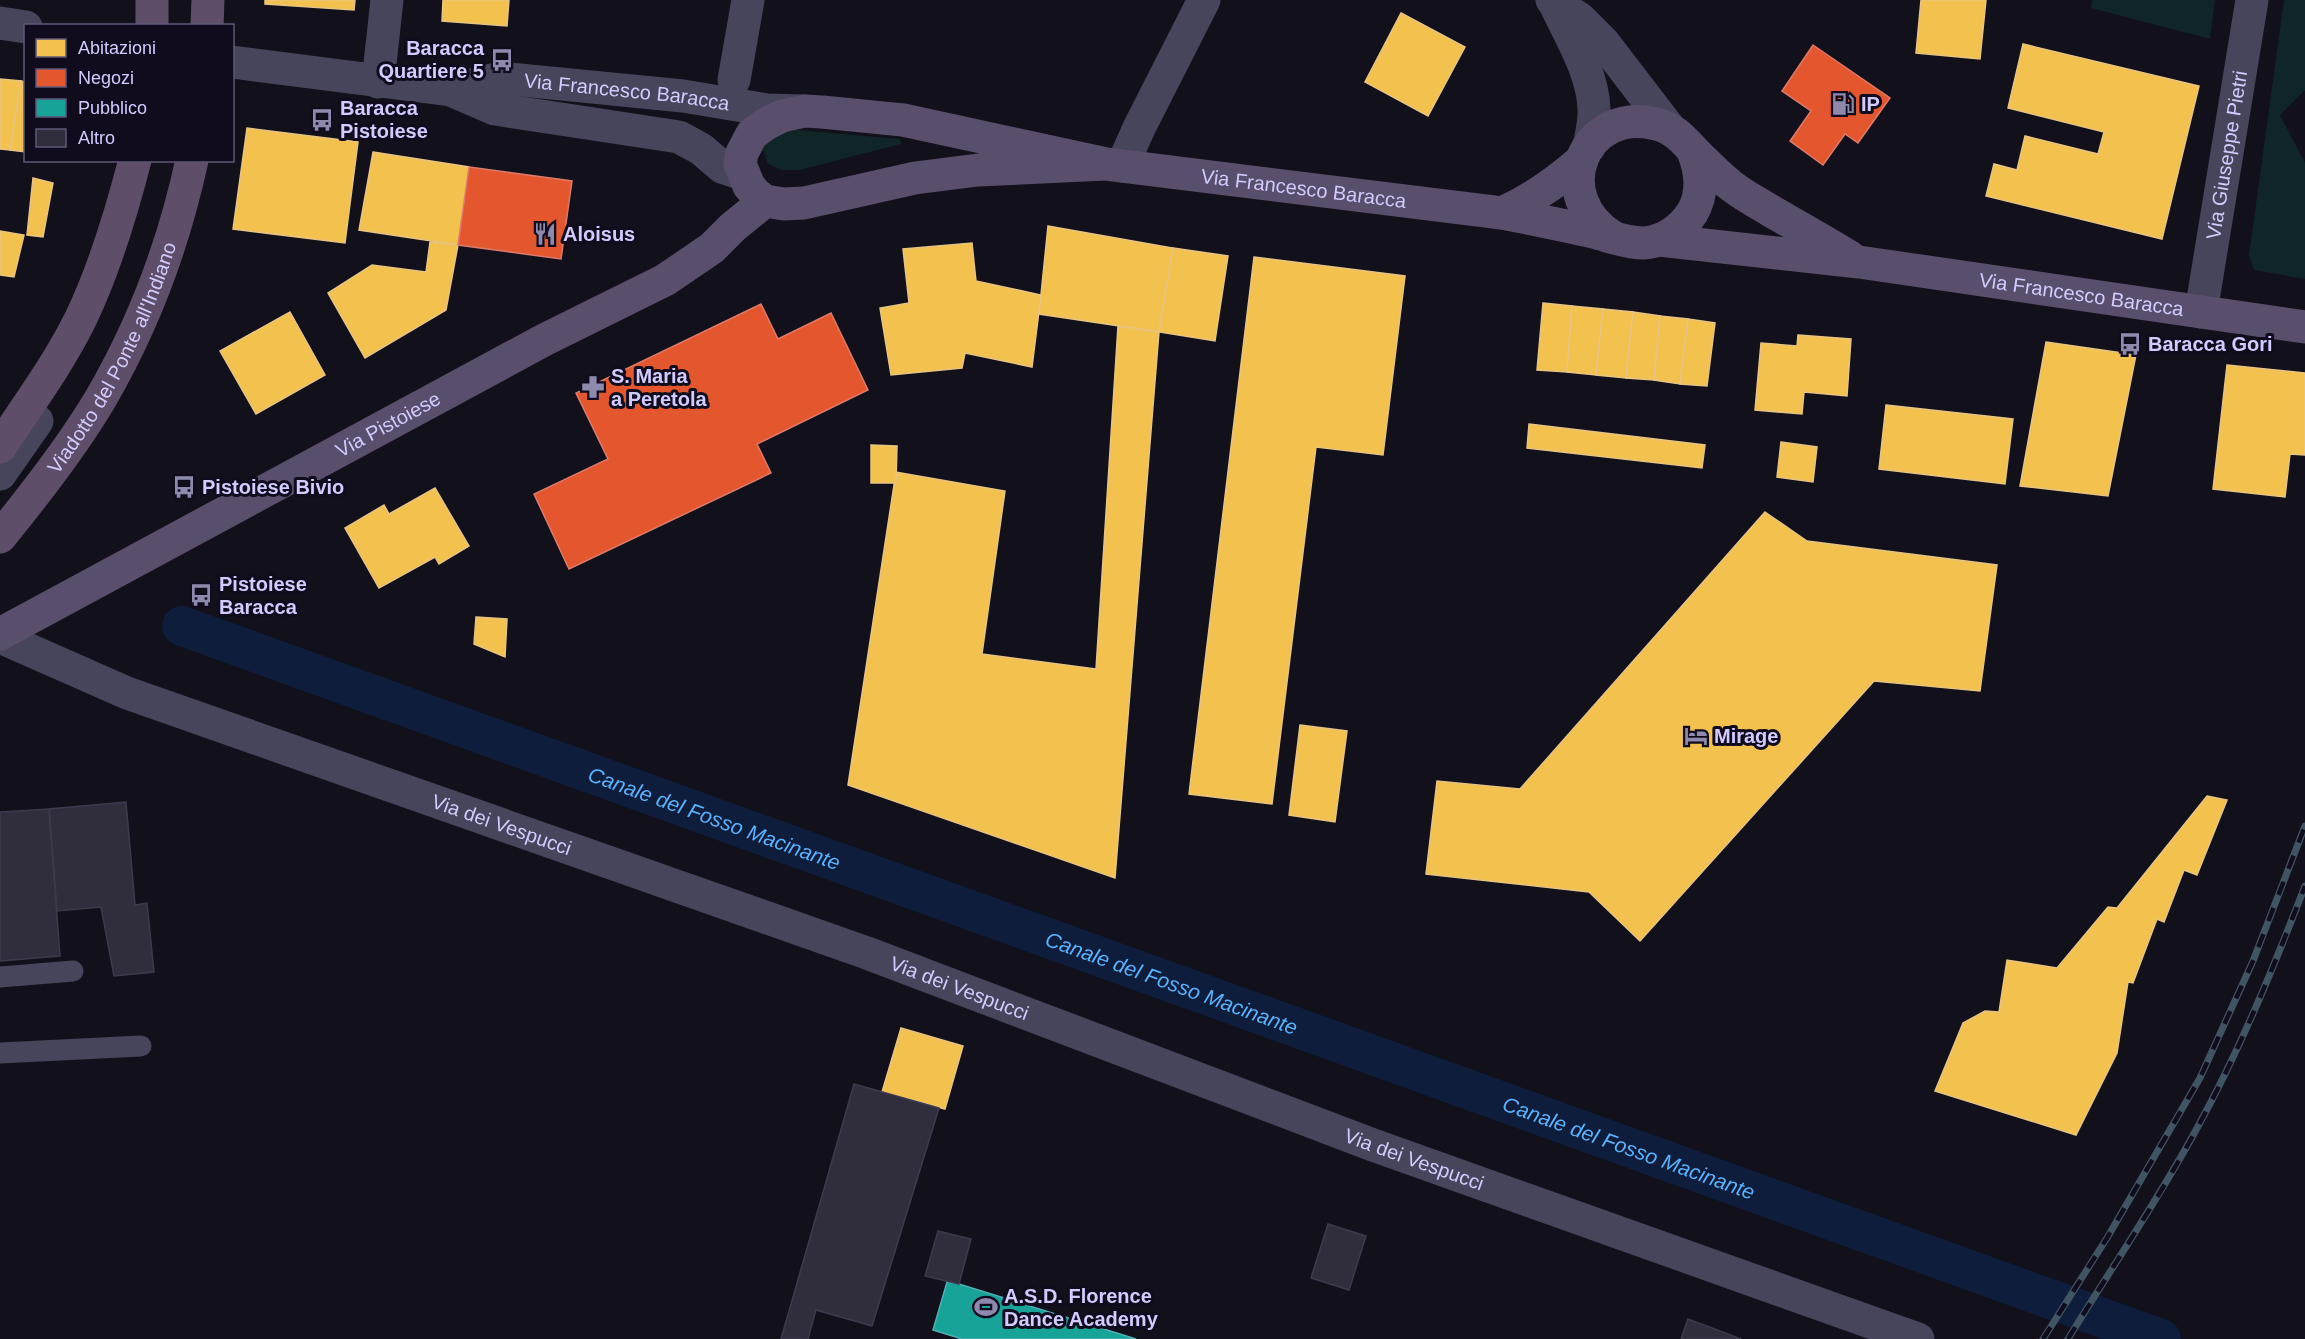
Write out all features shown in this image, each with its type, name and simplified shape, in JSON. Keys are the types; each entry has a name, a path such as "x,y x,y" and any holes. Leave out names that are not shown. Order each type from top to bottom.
{"highway":[{"path":"152,0 152,24"},
{"path":"207,24 208,0"},
{"path":"0,447 60,357 80,319 101,270 134,162"},
{"name":"Viadotto del Ponte all'Indiano","path":"0,537 46,480 100,400 140,324 175,229 192,162"}],"main road":[{"name":"Via Francesco Baracca","path":"1114,165 978,170 915,178 804,203 784,204 765,201 749,186 740,164 742,153 752,134 782,116 806,111 903,120 1114,165 1502,213 1636,242 1659,240 1859,262 2305,327"},
{"name":"Via Francesco Baracca","path":"1502,213 1558,182 1599,135 1626,122 1643,122 1681,140 1741,193 1859,262"},
{"path":"1659,240 1673,233 1685,223 1699,196 1701,180 1699,165 1681,140"},
{"path":"1585,153 1579,190 1582,204 1595,223 1613,237"},
{"name":"Via Pistoiese","path":"0,636 524,351 666,280 712,248 765,201"}],"street":[{"path":"378,82 387,0"},
{"path":"734,80 748,0"},
{"path":"1114,165 1139,128 1204,0"},
{"name":"Via Giuseppe Pietri","path":"2201,312 2252,0"},
{"path":"1553,2 1580,19 1604,43 1681,140"},
{"path":"1553,2 1580,56 1590,87 1594,111 1585,153"},
{"path":"0,23 24,27"},
{"name":"Via Francesco Baracca","path":"234,62 451,90 495,109 679,137 701,149 722,167 743,174"},
{"name":"Via Francesco Baracca","path":"451,90 500,78 672,95 766,110 806,111"},
{"path":"0,474 68,375 108,286 132,213 143,162"},
{"name":"Via dei Vespucci","path":"0,636 127,693 867,952 1373,1145 1918,1339"}],"lane":[{"path":"0,977 73,971"},
{"path":"0,1053 141,1046"}],"green space":[{"path":"2092,0 2215,0 2210,39 2091,8"},
{"path":"2284,0 2305,0 2305,90 2280,115 2305,163 2305,279 2254,270 2249,255"},
{"path":"788,129 900,139 901,144 799,170 782,170 768,164 763,150 766,142"}],"building: Abitazioni":[{"path":"265,0 355,0 354,10 265,4"},
{"path":"443,0 509,0 507,26 442,21"},
{"path":"1921,0 1986,0 1980,59 1916,53"},
{"path":"1401,13 1465,47 1428,116 1365,82"},
{"path":"2023,44 2199,86 2162,239 1986,196 1994,164 2017,170 2025,136 2098,154 2104,132 2008,108"},
{"path":"0,79 21,81 10,150 0,149"},
{"path":"21,81 24,82 24,152 10,150"},
{"path":"247,128 358,142 345,243 233,229"},
{"path":"373,152 469,167 458,245 359,230"},
{"path":"33,178 53,183 43,237 27,235"},
{"path":"1048,226 1173,248 1159,332 1039,314"},
{"path":"0,231 24,235 14,277 0,275"},
{"path":"430,242 458,245 446,310 365,358 328,293 372,265 426,272"},
{"path":"972,243 976,281 1041,295 1032,367 965,353 962,368 891,375 880,308 909,303 903,249"},
{"path":"1173,248 1228,256 1215,341 1159,332"},
{"path":"1254,257 1405,276 1383,455 1316,447 1272,804 1189,794"},
{"path":"1543,303 1572,306 1567,372 1537,370"},
{"path":"1572,306 1603,309 1596,375 1567,372"},
{"path":"1603,309 1633,312 1626,378 1596,375"},
{"path":"290,312 325,375 256,414 220,351"},
{"path":"1633,312 1660,316 1654,380 1626,378"},
{"path":"1660,316 1688,319 1680,384 1654,380"},
{"path":"1688,319 1715,323 1707,386 1680,384"},
{"path":"1118,326 1159,332 1115,878 848,785 896,472 1005,491 982,654 1096,669"},
{"path":"1798,335 1851,339 1847,396 1804,392 1802,414 1755,410 1761,343 1797,346"},
{"path":"2046,342 2136,355 2108,496 2020,486"},
{"path":"2227,365 2305,373 2305,455 2290,454 2285,497 2213,489"},
{"path":"1886,405 2013,419 2005,484 1879,469"},
{"path":"1529,424 1705,445 1702,468 1527,448"},
{"path":"1781,442 1817,447 1813,482 1777,477"},
{"path":"871,445 897,446 896,483 871,483"},
{"path":"435,488 469,546 439,564 435,557 379,588 345,528 384,505 389,514"},
{"name":"Mirage","path":"1765,512 1807,541 1997,565 1980,691 1874,681 1640,941 1589,892 1426,874 1437,781 1520,789"},
{"path":"476,617 507,619 505,657 474,644"},
{"path":"1300,725 1347,731 1335,822 1289,815"},
{"path":"2207,796 2227,800 2197,875 2184,870 2164,922 2157,919 2133,983 2128,982 2117,1053 2076,1135 1935,1091 1963,1023 1985,1011 1999,1012 2007,960 2057,968 2108,907 2117,908"},
{"path":"901,1028 963,1046 945,1109 882,1092"}],"building: Negozi":[{"name":"IP","path":"1813,45 1890,98 1858,143 1845,134 1823,165 1790,141 1811,111 1782,91"},
{"path":"469,167 572,181 561,259 458,245"},
{"path":"761,304 778,339 831,313 868,390 757,444 771,473 569,569 534,494 608,459 576,393"}],"building: Pubblico":[{"name":"A.S.D. Florence Dance Academy","path":"947,1282 1136,1339 962,1339 933,1330"}],"building: Altro":[{"path":"126,802 135,905 147,903 154,972 114,976 101,907 57,911 49,809"},
{"path":"49,809 60,956 0,961 0,812"},
{"path":"854,1084 939,1108 872,1326 816,1310 808,1339 781,1339"},
{"path":"1328,1224 1366,1236 1349,1290 1311,1278"},
{"path":"938,1231 971,1239 959,1284 925,1276"},
{"path":"1688,1319 1741,1339 1681,1339"}],"waterway":[{"name":"Canale del Fosso Macinante","path":"182,626 2161,1339"}],"railway":[{"path":"2043,1339 2107,1238 2200,1078 2253,961 2305,826"},
{"path":"2068,1339 2181,1157 2212,1101 2255,1010 2305,886"}],"place":[{"name":"Baracca Quartiere 5","path":"502,60"},
{"name":"IP","path":"1843,104"},
{"name":"Baracca Pistoiese","path":"322,120"},
{"name":"Aloisus","path":"545,234"},
{"name":"Baracca Gori","path":"2130,344"},
{"name":"S. Maria a Peretola","path":"593,387"},
{"name":"Pistoiese Bivio","path":"184,487"},
{"name":"Pistoiese Baracca","path":"201,595"},
{"name":"Mirage","path":"1696,736"},
{"name":"A.S.D. Florence Dance Academy","path":"986,1307"}]}
